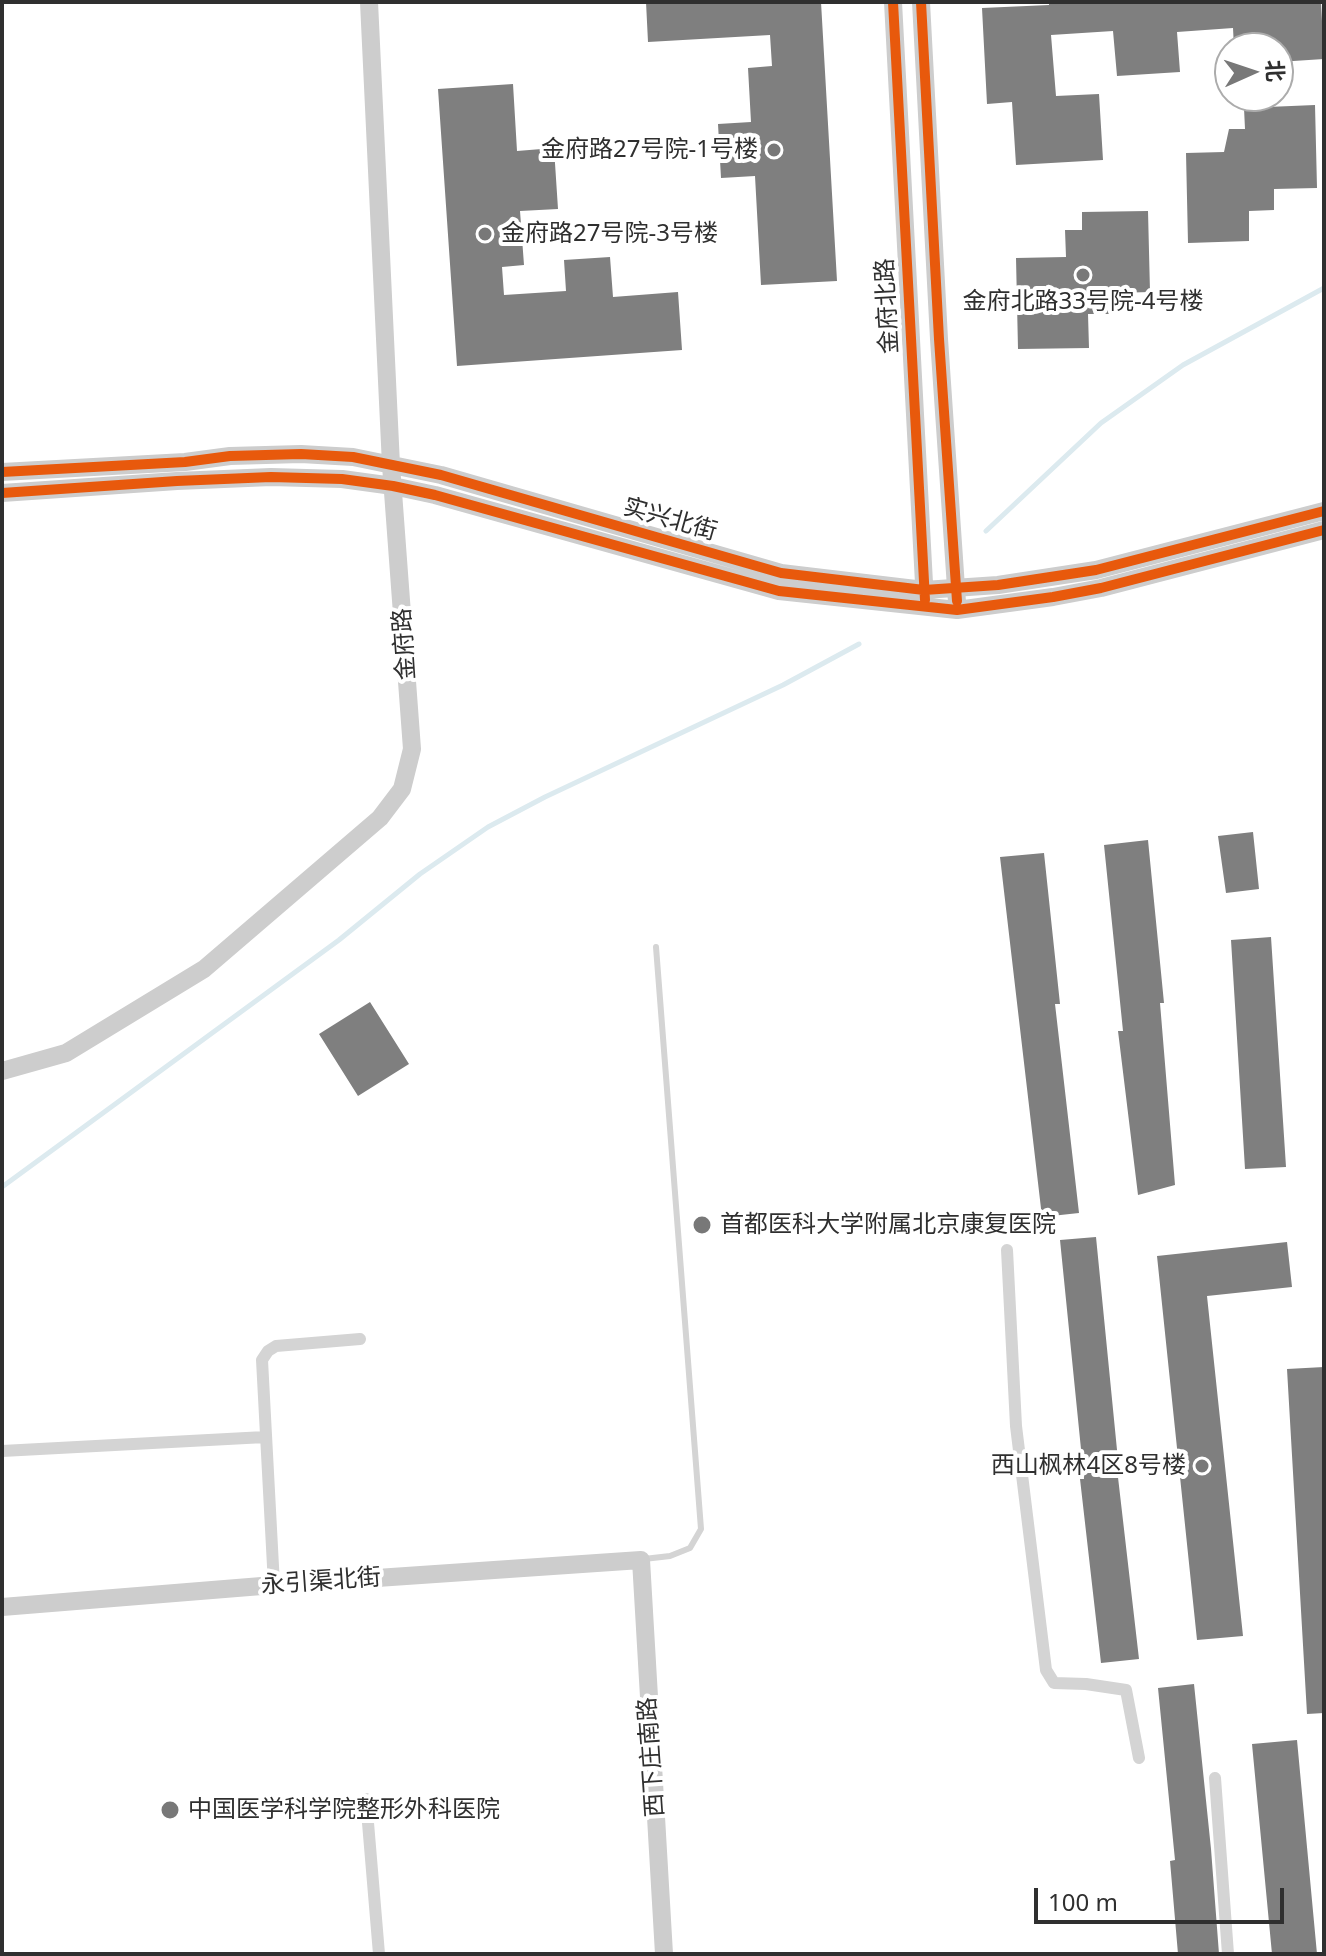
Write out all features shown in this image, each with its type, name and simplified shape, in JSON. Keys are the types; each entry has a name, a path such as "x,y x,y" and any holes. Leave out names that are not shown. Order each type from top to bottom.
{"main road":[{"name":"金府路","path":"2,1071 66,1053 204,969 380,818 402,789 412,749 391,465 369,2"},
{"name":"金府北路","path":"893,2 925,599"},
{"name":"金府北路","path":"921,2 957,610"},
{"name":"实兴北街","path":"2,472 185,462 230,456 301,454 353,457 441,475 781,573 925,599 957,610 1101,588 1324,530"},
{"name":"实兴北街","path":"2,493 271,477 342,479 393,486 779,591 925,599 957,590 1096,570 1324,511"},
{"name":"永引渠北街","path":"2,1607 641,1560"},
{"name":"西下庄南路","path":"641,1560 664,1954"}],"street":[{"path":"1007,1250 1016,1426 1046,1670 1054,1683 1126,1690 1139,1758"},
{"path":"274,1585 260,1374 262,1360 276,1346 360,1339"},
{"path":"2,1451 265,1437"},
{"path":"1215,1778 1228,1954"},
{"path":"366,1799 379,1954"}],"lane":[{"path":"641,1560 670,1556 690,1548 701,1529 656,947"}],"building":[{"name":"金府路27号院-1号楼","path":"646,2 821,2 837,281 761,285 755,176 721,178 718,124 751,122 748,68 772,66 770,35 648,42"},
{"path":"1049,2 1321,2 1324,59 1294,61 1294,32 1233,32 1233,28 1177,32 1180,72 1117,76 1113,31 1051,35 1056,96 1099,94 1103,160 1016,165 1012,102 987,104 982,8 1049,5"},
{"name":"金府路27号院-3号楼","path":"513,84 517,151 554,148 558,209 520,211 524,265 502,267 504,295 566,291 564,260 610,257 613,297 678,292 682,350 457,366 438,89"},
{"path":"1315,105 1317,188 1274,189 1274,210 1249,211 1249,241 1188,243 1186,153 1224,152 1229,129 1245,129 1244,112 1294,112 1294,106"},
{"name":"金府北路33号院-4号楼","path":"1148,211 1150,292 1114,293 1114,314 1088,314 1089,348 1018,349 1016,258 1066,257 1065,230 1082,230 1082,212"},
{"path":"1253,832 1259,889 1226,893 1218,836"},
{"path":"1148,840 1164,1003 1160,1003 1175,1185 1138,1195 1118,1031 1123,1031 1104,845"},
{"path":"1044,853 1060,1004 1055,1004 1079,1213 1042,1217 1000,857"},
{"path":"1271,937 1286,1167 1245,1169 1231,940"},
{"path":"370,1002 409,1064 358,1096 319,1034"},
{"path":"1096,1237 1116,1460 1139,1659 1101,1663 1080,1479 1084,1479 1060,1240"},
{"name":"西山枫林4区8号楼","path":"1287,1242 1292,1287 1207,1296 1243,1636 1197,1640 1157,1256"},
{"path":"1324,1367 1324,1713 1307,1714 1287,1369"},
{"path":"1194,1684 1219,1954 1178,1954 1170,1861 1175,1860 1158,1688"},
{"path":"1297,1740 1317,1954 1272,1954 1252,1744"}],"waterway":[{"path":"986,531 1101,423 1183,365 1324,288"},
{"path":"2,1187 339,940 420,874 488,827 783,685 859,644"}],"cycle path":[{"path":"893,2 925,600"},
{"path":"921,2 957,601"},
{"path":"2,472 185,462 230,456 301,454 353,457 441,475 781,573 924,590 998,585 1096,570 1324,511"},
{"path":"2,493 271,477 342,479 435,495 779,591 957,610 1101,588 1324,530"}],"place":[{"name":"金府路27号院-1号楼","path":"774,150"},
{"name":"金府路27号院-3号楼","path":"485,234"},
{"name":"金府北路33号院-4号楼","path":"1083,275"},
{"name":"首都医科大学附属北京康复医院","path":"702,1225"},
{"name":"西山枫林4区8号楼","path":"1202,1466"},
{"name":"中国医学科学院整形外科医院","path":"170,1810"}]}
